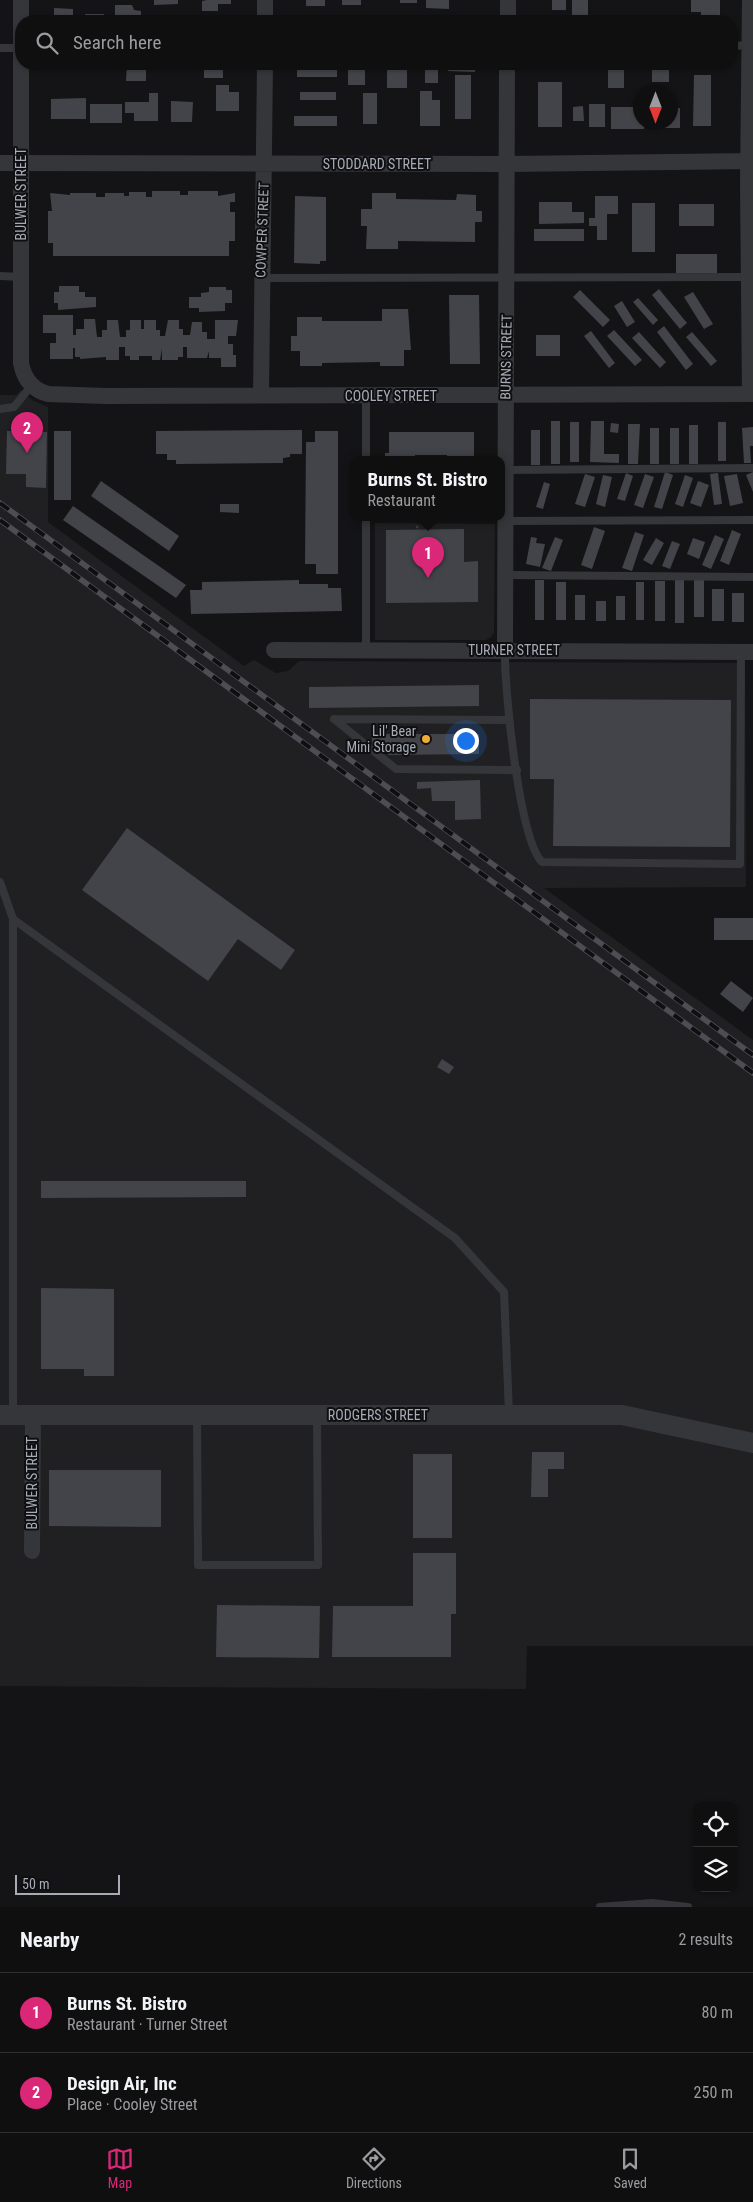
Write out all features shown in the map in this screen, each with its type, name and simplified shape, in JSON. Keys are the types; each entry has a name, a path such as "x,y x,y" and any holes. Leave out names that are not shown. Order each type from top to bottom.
{"street":[{"name":"BULWER STREET","path":"21,0 21,15"},
{"path":"265,0 265,15"},
{"path":"508,0 508,15"},
{"path":"750,0 752,394"},
{"name":"BULWER STREET","path":"21,70 21,364 32,385"},
{"name":"COWPER STREET","path":"260,395 260,278 265,70"},
{"name":"BURNS STREET","path":"505,650 507,70"},
{"name":"STODDARD STREET","path":"0,163 508,164 750,161"},
{"name":"COOLEY STREET","path":"32,385 48,394 366,396 752,394"},
{"name":"TURNER STREET","path":"274,650 747,652"},
{"name":"BULWER STREET","path":"15,1416 32,1551"},
{"name":"RODGERS STREET","path":"15,1416 622,1416 753,1443"}],"lane":[{"path":"738,46 751,45"},
{"path":"0,48 15,48"},
{"path":"0,276 22,276"},
{"path":"260,278 507,279 751,277"},
{"path":"0,409 14,407 32,385"},
{"path":"366,396 366,456"},
{"path":"505,470 753,468"},
{"path":"505,521 753,520"},
{"path":"366,521 366,650"},
{"path":"506,575 753,577"},
{"path":"505,650 508,720 526,820 536,856 542,862 740,864 747,652"},
{"path":"508,720 334,719 396,769 517,770"},
{"path":"0,882 13,919 15,1416"},
{"path":"13,919 455,1238 504,1292 509,1416"},
{"path":"197,1416 198,1566 318,1565 317,1416"},
{"path":"600,1907 652,1903 688,1907"}],"shaded area":[{"path":"21,390 32,400 48,407 48,522 244,666 254,660 276,673 288,671 299,661 745,663 746,887 544,888 753,1040 753,1646 527,1646 526,1689 0,1686 0,395 16,395"},
{"path":"375,523 495,524 494,632 491,637 486,640 375,640"}],"building":[{"path":"154,0 178,0 178,4 154,5"},
{"path":"231,0 231,4 218,4 218,11 202,11 202,1"},
{"path":"306,0 325,0 325,6 306,6"},
{"path":"342,0 361,0 361,5 342,5"},
{"path":"400,0 417,0 417,3 400,3"},
{"path":"426,0 449,0 449,9 426,8"},
{"path":"552,0 566,0 566,10 552,10"},
{"path":"572,0 588,0 588,15 572,15"},
{"path":"691,0 720,0 720,15 701,15 701,12 691,12"},
{"path":"115,5 132,5 134,10 141,11 141,15 115,15"},
{"path":"54,8 73,9 73,15 54,15"},
{"path":"85,14 104,14 104,15"},
{"path":"127,70 146,70 146,81 126,81"},
{"path":"204,70 223,70 223,78 204,78"},
{"path":"297,70 337,70 337,77 297,77"},
{"path":"348,70 365,70 365,85 348,85"},
{"path":"387,70 407,70 407,88 387,88"},
{"path":"425,70 438,70 438,83 425,83"},
{"path":"475,70 475,72 448,71"},
{"path":"608,70 624,70 624,88 608,88"},
{"path":"652,70 669,70 669,82 652,82"},
{"path":"455,75 471,75 471,119 455,119"},
{"path":"694,75 711,75 711,126 693,126"},
{"path":"538,82 562,82 562,127 538,127"},
{"path":"216,85 229,85 229,92 239,92 239,111 216,111"},
{"path":"420,91 432,91 432,100 440,100 440,126 420,126"},
{"path":"300,92 336,92 336,100 300,100"},
{"path":"149,93 158,93 158,121 134,121 134,113 125,113 125,102 149,102"},
{"path":"363,93 377,93 377,124 363,124"},
{"path":"86,98 86,119 51,119 51,99"},
{"path":"171,101 193,102 192,122 171,122"},
{"path":"90,104 122,104 122,123 90,123"},
{"path":"589,104 605,104 605,127 589,127"},
{"path":"583,106 584,121 573,121 573,107"},
{"path":"611,107 633,107 633,129 611,129"},
{"path":"678,108 680,108 680,128 678,128"},
{"path":"294,116 337,116 337,126 294,126"},
{"path":"152,191 180,191 180,195 188,195 188,191 218,191 218,196 235,193 235,202 230,202 230,212 235,212 235,241 229,241 229,256 53,256 53,243 48,243 48,211 52,211 50,193 70,195 70,193 96,193 96,197 105,197 105,193 124,193 124,196 129,196 129,192 146,192 146,197 152,197"},
{"path":"372,193 396,193 396,199 456,200 457,194 476,195 476,211 482,211 482,222 475,222 475,242 398,241 398,249 366,249 367,226 361,226 361,209 372,209"},
{"path":"295,196 326,197 326,261 320,261 320,264 294,263"},
{"path":"595,196 618,196 618,214 607,214 607,240 597,240 597,226 589,226 589,218 595,218"},
{"path":"539,202 572,202 572,212 584,212 584,223 539,224"},
{"path":"632,203 655,203 655,252 632,252"},
{"path":"679,204 714,204 714,226 679,226"},
{"path":"534,229 584,229 584,241 534,241"},
{"path":"676,254 717,254 717,273 676,273"},
{"path":"59,286 79,286 79,292 85,292 85,297 96,297 96,307 58,310 58,303 54,303 54,292 59,292"},
{"path":"209,287 226,287 226,290 232,290 232,303 225,303 225,311 199,312 199,308 189,308 189,297 201,297 201,293 209,292"},
{"path":"659,289 687,323 680,329 652,295"},
{"path":"580,290 610,320 603,327 573,297"},
{"path":"693,292 713,324 704,329 684,297"},
{"path":"449,295 479,295 480,364 450,364"},
{"path":"638,298 658,320 653,325 633,302"},
{"path":"622,301 635,322 627,327 614,306"},
{"path":"382,309 408,309 411,350 404,350 404,366 380,366 380,362 322,363 322,366 300,366 300,351 291,351 291,336 297,336 297,317 322,317 322,321 382,321"},
{"path":"43,315 73,315 73,335 76,335 76,329 84,329 84,319 95,319 97,337 102,337 102,330 107,330 107,320 118,320 120,337 126,337 126,330 130,330 130,320 141,320 141,329 144,329 144,320 156,320 156,330 160,330 160,336 165,336 168,320 179,320 179,329 183,329 183,335 190,335 192,322 202,322 202,332 207,332 207,339 215,339 215,320 238,320 236,336 228,336 228,344 233,344 233,355 236,355 236,367 221,367 221,358 209,358 209,351 207,358 187,358 187,347 183,347 183,357 178,357 178,360 162,360 162,349 160,360 152,360 152,356 139,356 139,360 130,360 130,356 125,356 125,347 119,347 119,360 106,360 106,357 80,359 80,357 75,357 75,348 73,348 73,359 50,359 50,343 56,343 56,333 43,333"},
{"path":"664,326 693,364 686,370 657,332"},
{"path":"614,330 642,360 635,366 607,336"},
{"path":"591,331 615,363 609,368 584,336"},
{"path":"639,332 666,362 660,368 632,338"},
{"path":"692,332 717,361 711,366 686,337"},
{"path":"536,335 560,335 560,356 536,356"},
{"path":"551,421 560,421 560,464 551,464"},
{"path":"591,421 604,421 604,454 619,454 619,463 590,462"},
{"path":"570,422 579,422 579,462 570,462"},
{"path":"718,422 726,422 726,461 718,461"},
{"path":"611,423 619,424 618,433 610,432"},
{"path":"628,424 640,424 638,464 628,464"},
{"path":"689,425 698,425 698,464 689,464"},
{"path":"753,427 753,446 750,446 751,463 744,463 742,428"},
{"path":"650,428 659,428 659,464 650,464"},
{"path":"670,428 679,428 679,464 670,464"},
{"path":"302,430 302,454 290,454 290,457 283,458 283,463 176,464 176,460 167,460 167,454 156,454 156,431"},
{"path":"531,430 540,430 540,465 531,465"},
{"path":"7,431 47,432 46,488 26,487 26,474 6,474"},
{"path":"54,431 71,431 71,500 54,500"},
{"path":"315,431 338,431 338,574 316,574 316,564 305,564 306,442 315,442"},
{"path":"389,432 474,432 474,456 385,456 385,453 389,453"},
{"path":"665,472 673,475 662,509 654,507"},
{"path":"753,472 753,492 746,475"},
{"path":"626,473 633,476 625,501 617,499"},
{"path":"718,473 722,504 714,505 710,474"},
{"path":"585,474 595,477 585,507 575,504"},
{"path":"645,474 654,477 643,508 634,505"},
{"path":"737,474 743,503 730,506 724,476"},
{"path":"603,475 612,477 605,507 596,504"},
{"path":"685,475 693,478 683,507 675,504"},
{"path":"101,481 179,536 169,551 91,496"},
{"path":"698,481 709,485 701,507 690,503"},
{"path":"544,482 550,484 543,509 536,507"},
{"path":"220,504 239,504 239,513 220,512"},
{"path":"73,506 186,585 176,598 63,520"},
{"path":"594,527 605,531 592,569 581,565"},
{"path":"464,529 464,562 478,561 478,602 386,603 386,530"},
{"path":"732,530 741,534 729,565 720,561"},
{"path":"635,532 644,535 632,571 622,568"},
{"path":"715,535 724,539 711,569 702,565"},
{"path":"531,537 537,538 536,543 545,544 540,567 526,564"},
{"path":"555,537 563,540 551,571 542,568"},
{"path":"656,538 664,543 652,565 643,560"},
{"path":"693,538 705,542 699,559 687,554"},
{"path":"672,541 680,544 670,569 662,566"},
{"path":"299,580 299,584 328,584 328,588 341,588 342,611 191,614 190,590 202,590 202,582"},
{"path":"535,580 544,580 544,620 535,620"},
{"path":"675,580 684,580 684,623 675,623"},
{"path":"694,580 704,580 704,617 694,617"},
{"path":"655,581 665,581 665,621 655,621"},
{"path":"556,582 566,582 566,620 556,620"},
{"path":"636,582 644,582 644,620 636,620"},
{"path":"712,589 724,589 724,621 712,621"},
{"path":"732,593 744,593 744,622 732,622"},
{"path":"575,595 585,595 585,620 575,620"},
{"path":"616,596 625,596 625,620 616,620"},
{"path":"596,601 606,601 606,621 596,621"},
{"path":"479,685 479,706 309,708 309,687"},
{"path":"530,699 731,700 730,847 553,846 554,779 530,779"},
{"name":"Lil' Bear Mini Storage","path":"372,734 479,734 479,754 388,755 388,744 372,744"},
{"path":"480,780 481,819 455,820 455,801 432,801 431,788 417,789 417,782"},
{"path":"127,828 295,950 281,970 238,939 208,981 82,890"},
{"path":"714,918 753,918 753,940 714,940"},
{"path":"731,981 753,998 743,1012 720,994"},
{"path":"442,1059 454,1067 449,1074 437,1067"},
{"path":"41,1181 246,1181 246,1197 41,1198"},
{"path":"41,1288 114,1289 114,1376 84,1376 84,1369 41,1369"},
{"path":"532,1452 564,1452 564,1469 548,1469 548,1497 531,1497"},
{"path":"413,1454 452,1454 452,1538 413,1538"},
{"path":"49,1470 161,1470 161,1527 49,1526"},
{"path":"413,1553 456,1553 456,1614 451,1614 451,1657 332,1657 333,1606 413,1606"},
{"path":"217,1605 320,1606 319,1658 216,1657"}],"railway":[{"path":"0,503 753,1055"},
{"path":"0,520 753,1073"}],"place":[{"name":"Design Air, Inc","path":"27,453"},
{"name":"Burns St. Bistro","path":"428,578"},
{"name":"Lil' Bear Mini Storage","path":"426,739"}]}
